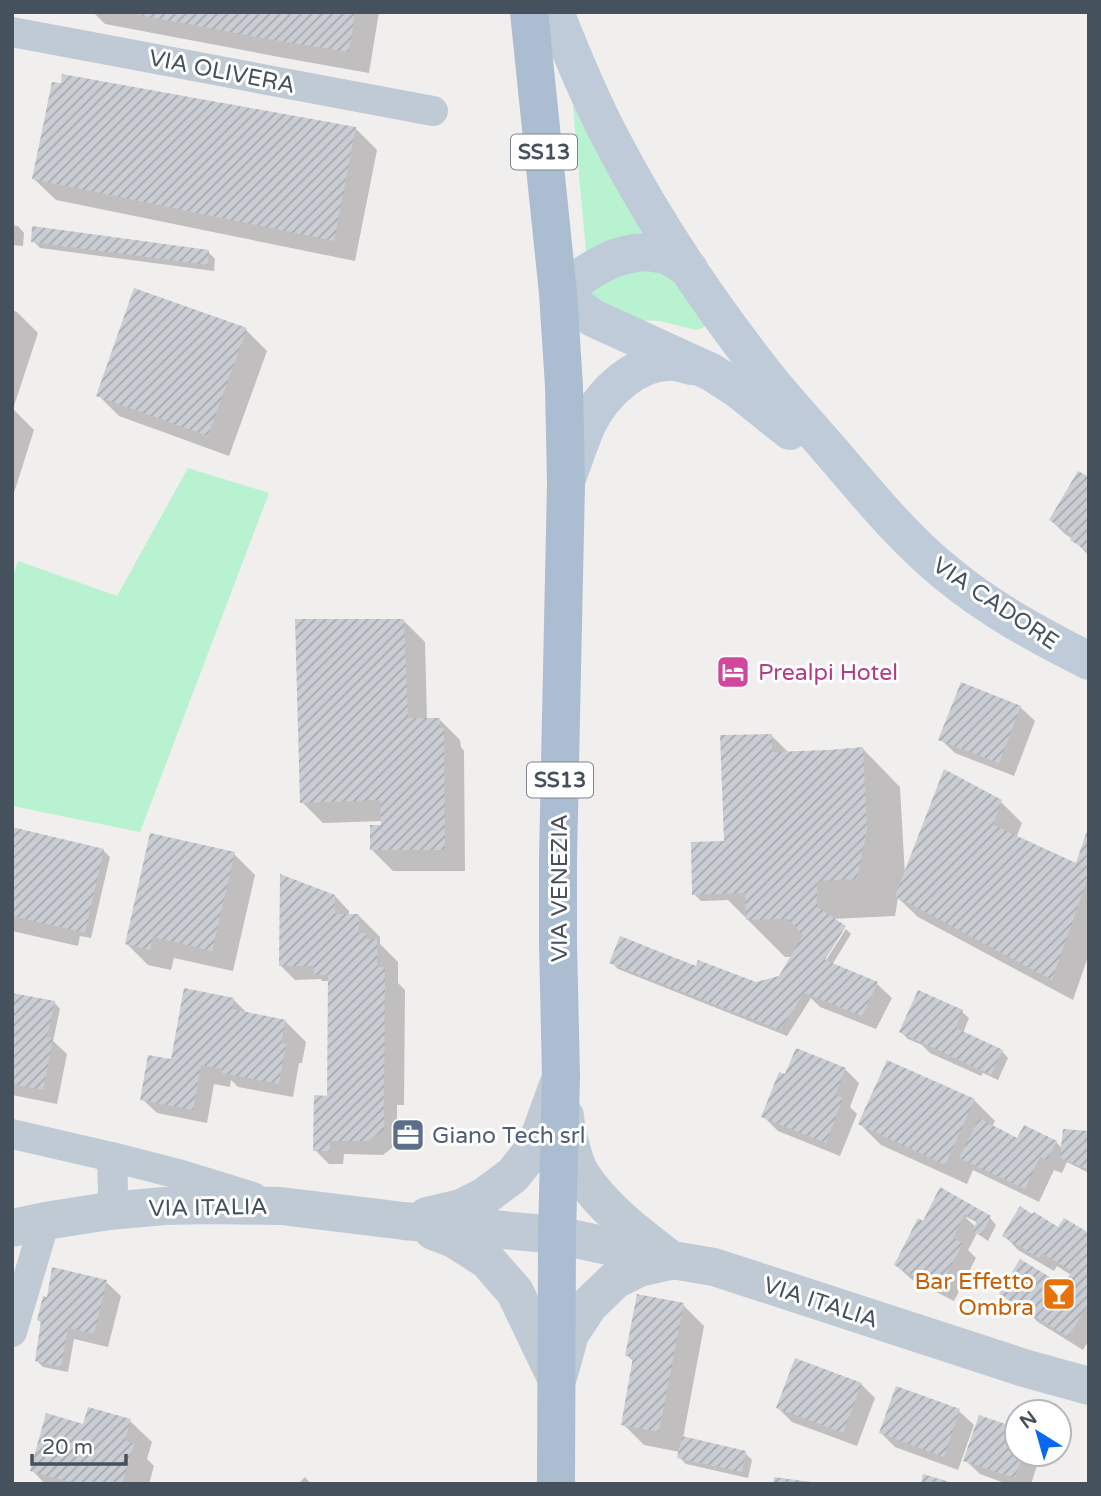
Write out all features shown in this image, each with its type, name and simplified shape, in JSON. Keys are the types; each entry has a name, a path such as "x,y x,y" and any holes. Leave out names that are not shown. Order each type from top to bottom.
{"main road":[{"name":"SS13","path":"528,12 540,104 558,293"},
{"path":"555,12 608,133 649,206 689,269 771,382 879,508"},
{"path":"689,269 668,256 649,252 628,254 608,260 558,293 593,318 711,372 761,407 879,508"},
{"name":"VIA VENEZIA","path":"556,1484 561,1076 558,859 566,483 558,293"},
{"path":"566,483 588,423 602,400 627,377 658,363 676,362 711,372"},
{"name":"VIA CADORE","path":"879,508 919,550 947,574 1049,641 1089,661"}],"street":[{"name":"VIA OLIVERA","path":"12,32 433,111"},
{"name":"VIA ITALIA","path":"404,1221 461,1208 485,1196 513,1175 536,1146 561,1076"},
{"name":"VIA ITALIA","path":"561,1076 566,1127 579,1172 627,1226 672,1260"},
{"path":"12,1134 182,1175 283,1207"},
{"path":"109,1211 113,1192 112,1157"},
{"name":"VIA ITALIA","path":"29,1225 109,1211 209,1205 283,1207 557,1235 714,1267 1024,1368 1089,1386"},
{"name":"VIA ITALIA","path":"404,1221 454,1239 487,1260 515,1292 557,1380"},
{"path":"12,1332 29,1225"},
{"name":"VIA ITALIA","path":"557,1380 570,1334 589,1305 615,1280 639,1268 672,1260"}],"green space":[{"path":"575,103 648,234 586,252 573,108"},
{"path":"666,271 706,323 703,328 696,330 660,321 632,320 590,293 614,272"},
{"path":"188,468 269,493 140,832 12,806 12,578 18,561 117,596"}],"building":[{"path":"134,12 355,12 349,52"},
{"path":"62,74 356,127 334,241 32,179 52,82 61,83"},
{"path":"32,226 209,250 208,265 31,242"},
{"path":"134,288 247,328 208,436 96,396"},
{"path":"1078,471 1089,477 1089,552 1070,540 1073,535 1049,520"},
{"path":"295,619 404,619 408,718 440,718 440,728 444,728 445,850 370,850 370,825 381,825 380,800 300,803"},
{"path":"961,682 1021,706 999,763 938,740"},
{"path":"772,734 772,752 863,747 867,830 857,879 817,881 817,907 846,926 825,960 878,982 862,1016 804,993 780,1030 609,963 620,936 696,966 698,960 756,982 779,976 803,935 788,919 746,920 745,893 692,895 691,842 724,841 720,735"},
{"path":"944,769 1002,800 993,825 1076,863 1089,825 1089,875 1052,980 895,896"},
{"path":"12,827 104,849 85,933 12,916"},
{"path":"150,833 235,852 212,951 153,937 150,950 125,944"},
{"path":"280,874 335,895 335,914 359,914 359,933 366,933 366,939 377,939 377,967 385,967 384,1130 368,1141 330,1141 330,1151 313,1151 314,1095 327,1096 328,975 314,975 314,966 279,966"},
{"path":"184,988 234,998 232,1009 286,1020 281,1043 286,1044 279,1084 222,1073 222,1069 201,1065 193,1110 140,1100 148,1055 171,1059"},
{"path":"918,990 963,1010 956,1028 1003,1050 991,1075 899,1032"},
{"path":"12,993 55,1001 47,1037 53,1038 43,1090 12,1084"},
{"path":"796,1048 846,1068 835,1095 843,1098 826,1143 761,1117 779,1072 785,1074"},
{"path":"887,1060 975,1099 945,1165 858,1124"},
{"path":"979,1118 1017,1138 1024,1125 1057,1141 1047,1160 1040,1157 1025,1189 959,1158"},
{"path":"1063,1129 1089,1131 1089,1170 1060,1158"},
{"path":"940,1187 991,1216 981,1236 972,1231 977,1221 965,1214 953,1238 963,1243 939,1289 894,1265 918,1218 923,1221"},
{"path":"1020,1206 1058,1227 1064,1218 1089,1233 1089,1303 1068,1337 999,1294 1020,1259 1063,1285 1072,1271 1042,1253 1039,1258 1002,1236"},
{"path":"52,1267 107,1280 94,1334 68,1328 61,1367 35,1361 41,1321 37,1320 43,1296 47,1297"},
{"path":"637,1294 684,1303 659,1432 621,1425 633,1357 625,1356"},
{"path":"795,1358 862,1383 843,1433 776,1408"},
{"path":"896,1386 960,1409 944,1457 879,1433"},
{"path":"88,1407 131,1419 125,1441 134,1444 122,1484 76,1484 30,1471 46,1413 83,1424"},
{"path":"979,1415 1003,1423 1003,1468 1018,1468 1015,1478 963,1461"},
{"path":"682,1436 746,1451 742,1472 677,1458"},
{"path":"923,1474 953,1483 953,1484 921,1484"},
{"path":"774,1477 811,1482 811,1484 773,1484"}],"place":[{"name":"Prealpi Hotel","path":"733,672"},
{"name":"Giano Tech srl","path":"408,1135"},
{"name":"Bar Effetto Ombra","path":"1059,1294"}]}
